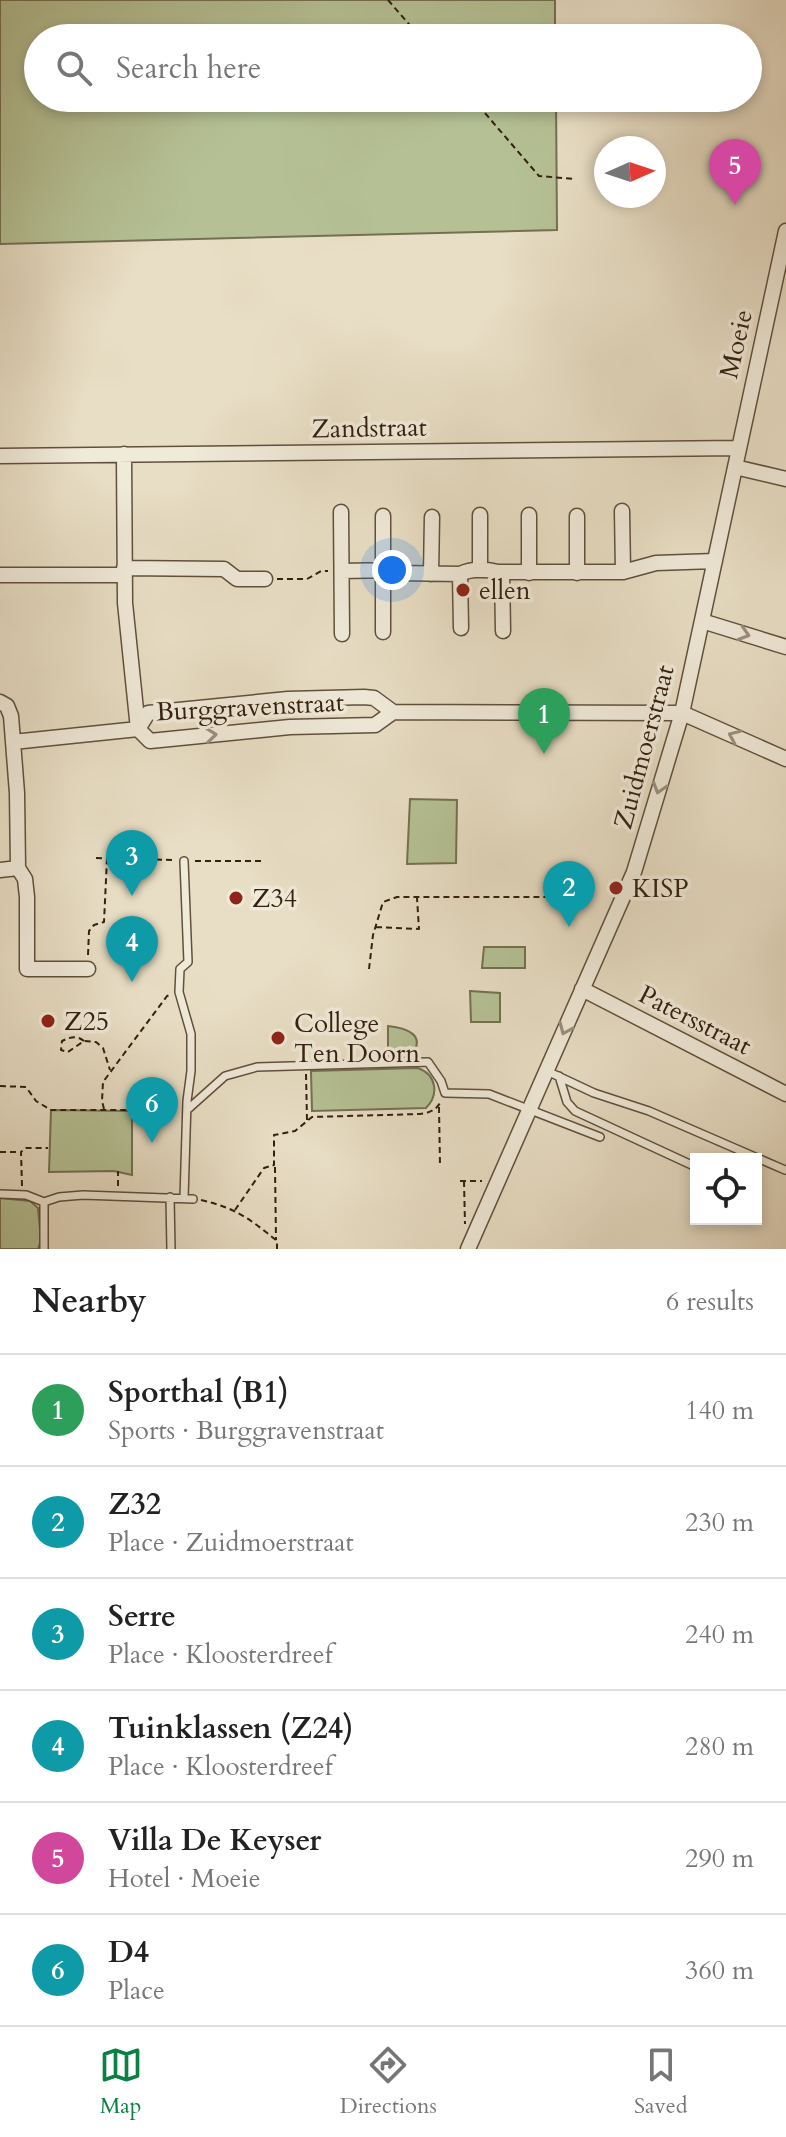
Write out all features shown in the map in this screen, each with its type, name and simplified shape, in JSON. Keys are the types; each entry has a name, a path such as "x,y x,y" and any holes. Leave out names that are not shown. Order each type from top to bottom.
{"street":[{"name":"Moeie","path":"735,467 786,231"},
{"name":"Zandstraat","path":"0,456 738,448"},
{"path":"13,742 138,729 124,572 124,454"},
{"path":"735,467 786,479"},
{"name":"Zuidmoerstraat","path":"468,1249 530,1110 553,1074 582,989 634,872 682,713 735,467"},
{"path":"622,511 623,572"},
{"path":"341,512 342,634"},
{"path":"480,515 480,570"},
{"path":"529,515 529,573"},
{"path":"383,516 383,632"},
{"path":"577,516 577,573"},
{"path":"431,574 432,517"},
{"path":"342,571 393,570 398,573 431,574 460,574 468,570 623,572 656,563 715,561"},
{"path":"0,575 224,569 237,579 265,579"},
{"path":"502,572 503,631"},
{"path":"460,574 461,628"},
{"path":"702,621 786,647"},
{"name":"Burggravenstraat","path":"393,712 374,698 288,699 148,713 138,729 150,741 290,727 375,725 393,712 682,713"},
{"path":"0,702 7,706 11,716 17,793 18,868 25,879 27,969 88,969"},
{"path":"682,713 786,759"},
{"path":"0,870 18,868"},
{"name":"Patersstraat","path":"582,989 786,1094"}],"lane":[{"path":"0,1194 23,1195 44,1202 71,1196 188,1198 187,1110 191,1034 179,992 180,969 188,962 184,861"},
{"path":"187,1110 225,1076 257,1067 428,1062 445,1093 483,1092 600,1137"},
{"path":"553,1074 575,1111 690,1164"},
{"path":"553,1074 594,1093 649,1111 785,1170"},
{"path":"170,1197 171,1249"},
{"path":"44,1202 44,1249"}],"path":[{"path":"388,0 409,24"},
{"path":"484,112 539,176 574,179"},
{"path":"265,579 307,579 321,571 342,571"},
{"path":"96,858 262,861"},
{"path":"88,969 89,931 94,925 104,922 107,858"},
{"path":"369,969 373,935 383,902 397,897 573,897"},
{"path":"376,927 419,929 417,897"},
{"path":"105,1110 103,1082 167,996 179,992"},
{"path":"84,1041 68,1052 61,1050 62,1041 71,1037 96,1042 103,1048 111,1071"},
{"path":"306,1065 307,1121"},
{"path":"0,1086 26,1087 36,1101 51,1110 187,1110"},
{"path":"440,1165 439,1106 445,1093"},
{"path":"277,1249 274,1135 295,1131 312,1117 420,1114 429,1113 439,1106"},
{"path":"0,1152 48,1148"},
{"path":"21,1152 23,1195"},
{"path":"235,1210 264,1168 274,1165"},
{"path":"118,1171 118,1195"},
{"path":"465,1233 462,1181 497,1184"},
{"path":"188,1198 235,1210 277,1241"}],"green space":[{"path":"0,0 555,0 555,24 24,24 24,112 556,112 557,230 0,244"},
{"path":"410,799 457,800 456,863 407,864"},
{"path":"484,947 525,947 525,968 482,968"},
{"path":"470,991 500,993 500,1022 471,1022"},
{"path":"388,1026 413,1034 417,1043 411,1056 388,1061"},
{"path":"418,1068 429,1075 434,1086 433,1097 426,1108 312,1111 311,1071"},
{"path":"51,1110 132,1111 132,1175 114,1171 49,1172"},
{"path":"0,1198 30,1201 38,1208 41,1240 38,1249 0,1249"}],"place":[{"name":"Villa De Keyser","path":"735,205"},
{"name":"ellen","path":"463,590"},
{"name":"Sporthal (B1)","path":"544,754"},
{"name":"KISP","path":"616,888"},
{"name":"Serre","path":"132,896"},
{"name":"Z34","path":"236,898"},
{"name":"Z32","path":"569,927"},
{"name":"Tuinklassen (Z24)","path":"132,982"},
{"name":"Z25","path":"48,1021"},
{"name":"College Ten Doorn","path":"278,1038"},
{"name":"D4","path":"152,1143"}]}
